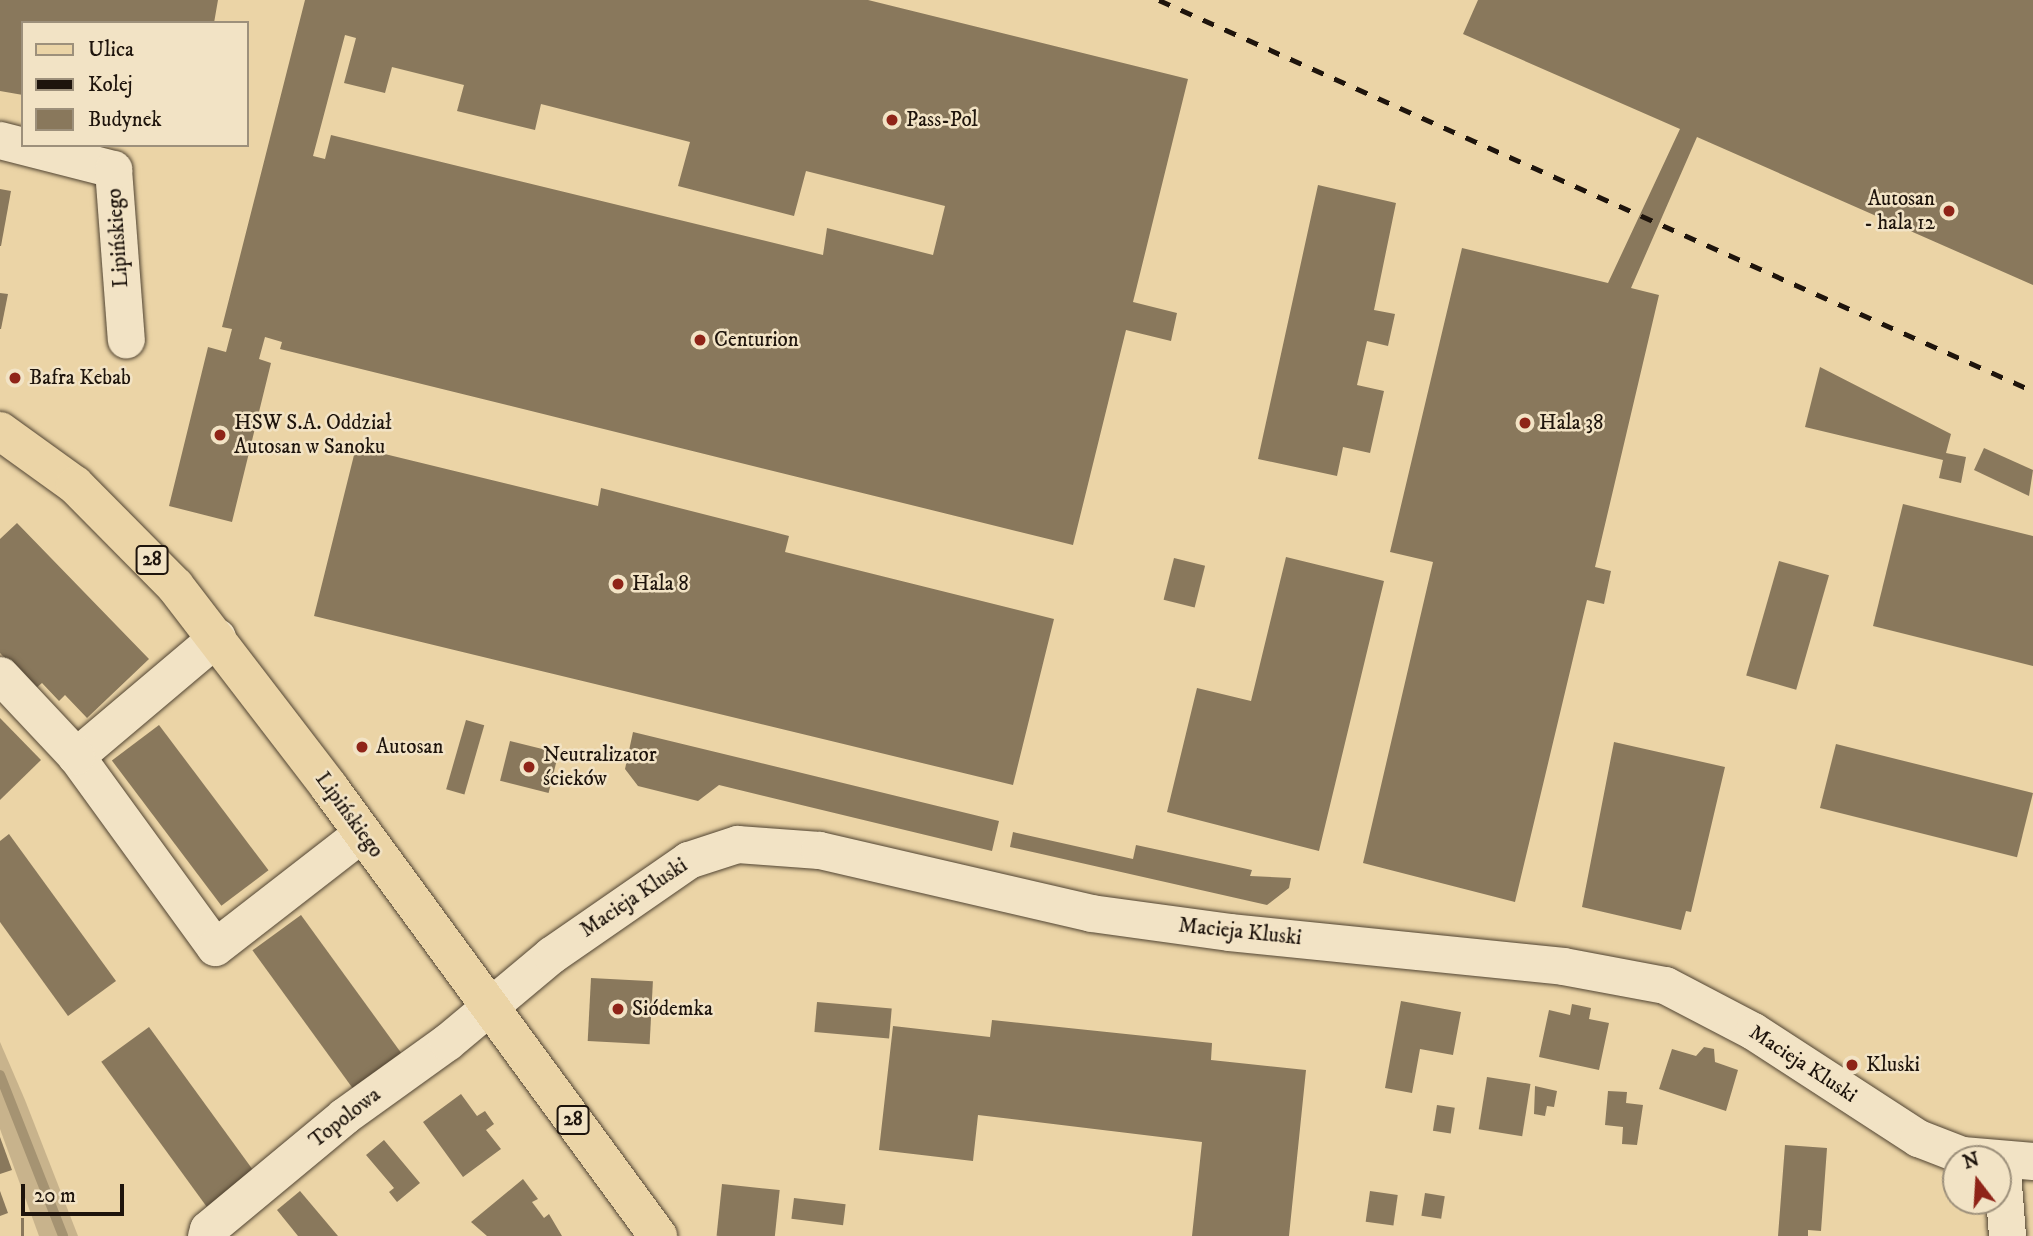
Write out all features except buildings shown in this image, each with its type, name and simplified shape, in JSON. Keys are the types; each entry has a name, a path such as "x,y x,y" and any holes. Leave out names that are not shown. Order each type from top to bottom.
{"main road":[{"name":"Lipińskiego","path":"0,431 75,485 134,541 216,637 488,1004 653,1233"}],"street":[{"name":"Lipińskiego","path":"0,140 21,145"},
{"name":"Lipińskiego","path":"27,147 113,169 126,340"},
{"path":"76,756 216,637"},
{"path":"0,675 76,756 215,947 362,833"},
{"name":"Macieja Kluski","path":"488,1004 688,860 737,844 790,845 1091,914 1563,965 1665,985 1754,1031 1918,1138 1962,1154 2017,1160"},
{"name":"Topolowa","path":"206,1236 208,1229 344,1116 447,1042 488,1004"},
{"path":"2007,1236 2017,1160"}],"shaded area":[{"path":"0,1042 78,1236 39,1236 0,1129"}],"waterway":[{"path":"0,1075 63,1236"}],"railway":[{"path":"1159,0 2033,391"}],"place":[{"name":"Pass-Pol","path":"892,120"},
{"name":"Autosan - hala 12","path":"1949,211"},
{"name":"Centurion","path":"700,340"},
{"name":"Bafra Kebab","path":"15,378"},
{"name":"Hala 38","path":"1525,423"},
{"name":"HSW S.A. Oddział Autosan w Sanoku","path":"220,435"},
{"name":"Hala 8","path":"618,584"},
{"name":"Autosan","path":"362,747"},
{"name":"Neutralizator ścieków","path":"529,767"},
{"name":"Siódemka","path":"618,1009"},
{"name":"Kluski","path":"1852,1065"}]}
